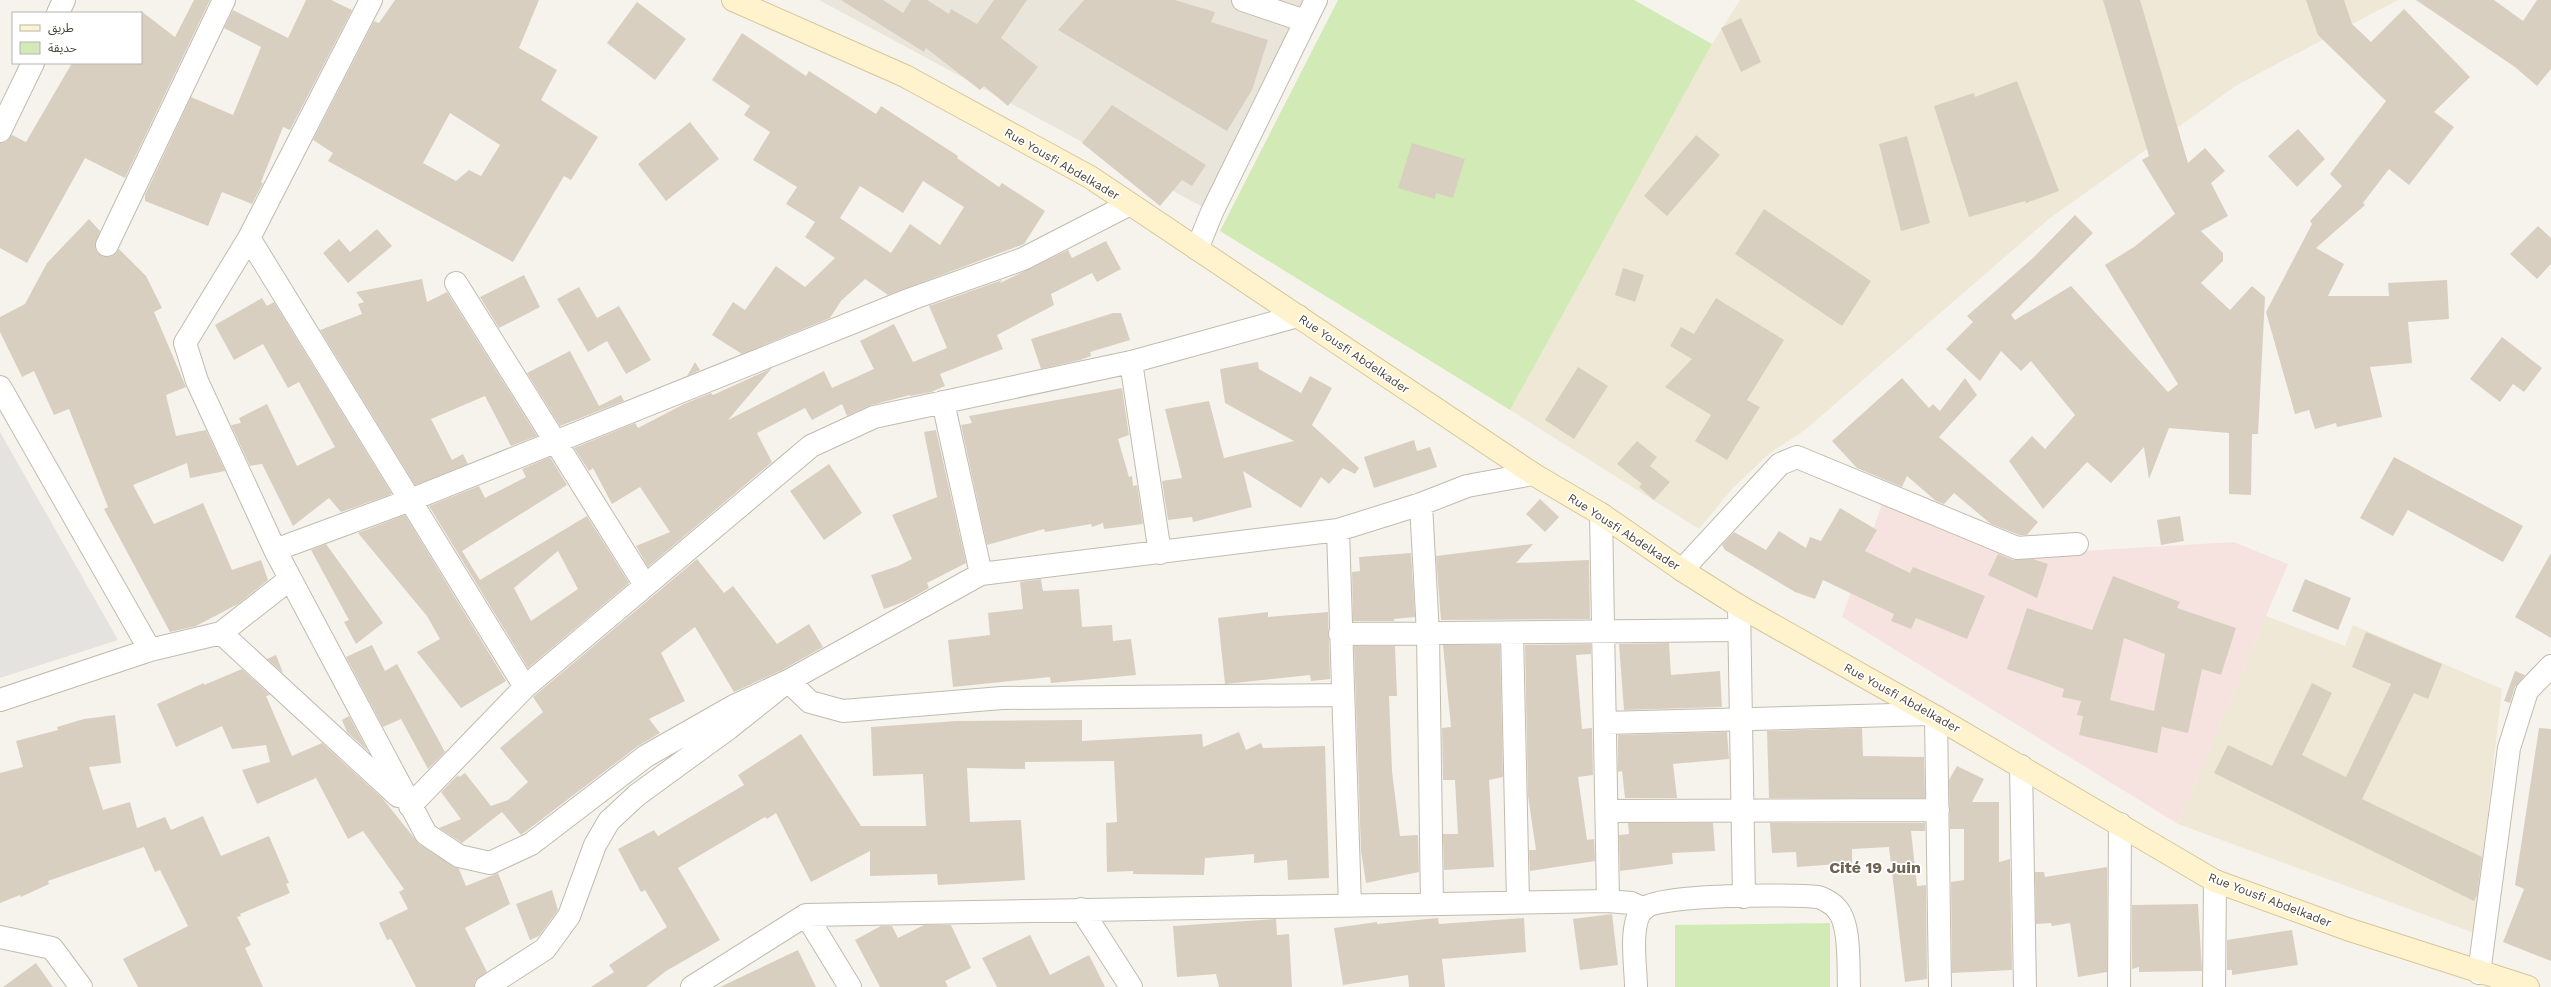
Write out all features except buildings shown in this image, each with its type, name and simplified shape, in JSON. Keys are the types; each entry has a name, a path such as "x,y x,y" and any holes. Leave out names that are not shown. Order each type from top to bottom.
{"main road":[{"name":"Rue Yousfi Abdelkader","path":"733,0 906,76 1090,177 1533,474 1601,514 1682,570 1739,606 2021,766 2215,881 2348,929 2479,973 2528,987"}],"street":[{"path":"58,12 64,0"},
{"path":"107,245 224,0"},
{"path":"371,0 248,238 185,342 197,381 275,550 320,631 410,806 426,834 459,856 490,863 531,844 646,756 734,706 788,681 981,574 1338,530 1421,504 1468,486 1533,474"},
{"path":"1243,0 1305,21"},
{"path":"1197,249 1212,212 1316,0"},
{"path":"0,131 33,64"},
{"path":"275,550 408,501 555,443 911,299 1023,259 1130,204"},
{"path":"248,238 408,501 525,687"},
{"path":"456,283 645,585"},
{"path":"410,806 525,687 811,446 874,417 1131,362 1298,316"},
{"path":"1131,362 1160,553"},
{"path":"0,387 150,650"},
{"path":"943,402 981,574"},
{"path":"1682,570 1780,464 1797,457 2017,548 2078,544"},
{"path":"1421,504 1428,634 1432,904"},
{"path":"1601,514 1608,901"},
{"path":"1338,530 1340,634 1350,906"},
{"path":"0,700 150,650 221,633 290,579"},
{"path":"1739,606 1744,897"},
{"path":"1340,634 1739,630"},
{"path":"221,633 410,806"},
{"path":"1512,633 1518,902"},
{"path":"2479,973 2509,748 2527,690 2551,666"},
{"path":"788,681 810,702 843,711 1002,698 1342,695"},
{"path":"486,987 545,949 569,916 595,845 609,821 637,795 729,728 788,681"},
{"path":"1605,723 1933,716 1938,810 1940,987"},
{"path":"2021,766 2025,987"},
{"path":"1607,811 1938,810"},
{"path":"2119,987 2120,824"},
{"path":"2214,987 2215,881"},
{"path":"1636,987 1635,922 1644,908 1668,900 1744,897 1820,897 1836,908 1844,918 1849,987"},
{"path":"692,987 806,915 1608,901 1631,903 1644,908"},
{"path":"1082,909 1132,987"},
{"path":"806,915 850,987"},
{"path":"0,937 52,948 81,987"}],"shaded area":[{"path":"819,0 1317,0 1212,212"},
{"path":"1740,0 2398,0 2237,85 2050,218 1805,430 1770,453 1733,488 1699,529 1510,410 1712,44"},
{"path":"0,432 118,640 0,678"},
{"path":"1882,504 2017,555 2234,542 2288,564 2178,824 1842,617"},
{"path":"2266,616 2345,646 2353,625 2502,689 2474,933 2178,824"}],"green space":[{"path":"1338,0 1634,0 1712,44 1510,410 1220,231"},
{"path":"1830,923 1830,987 1675,987 1675,925"}],"district":[{"name":"Cité 19 Juin","path":"1875,867"}]}
